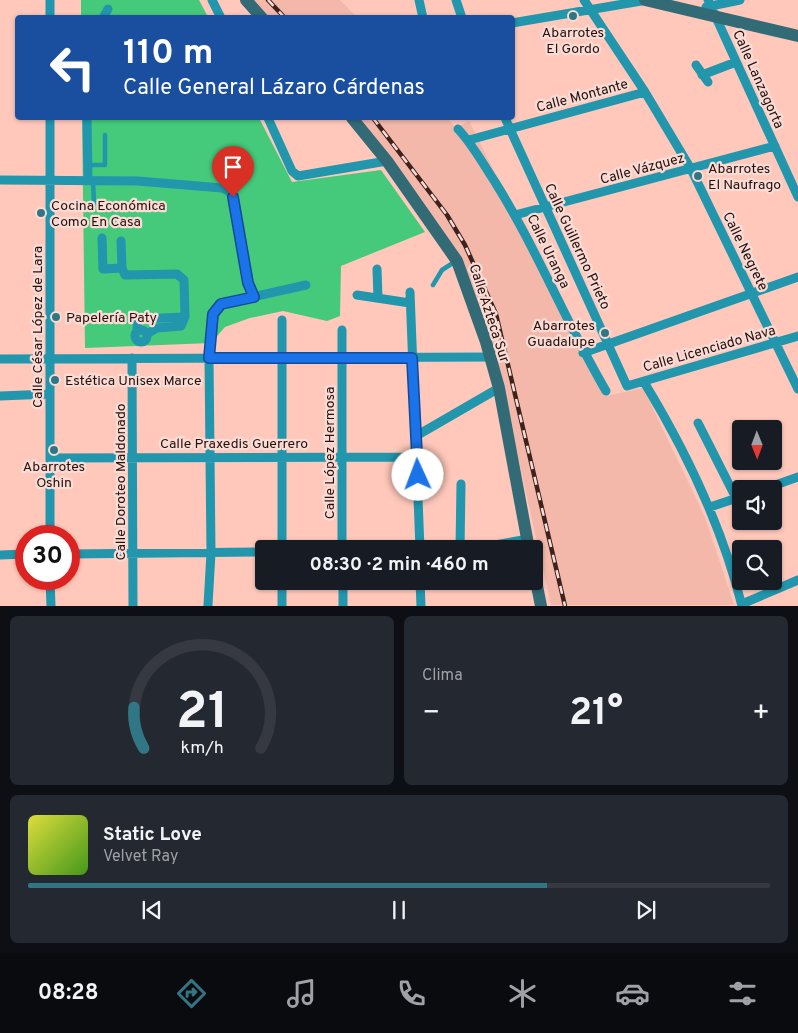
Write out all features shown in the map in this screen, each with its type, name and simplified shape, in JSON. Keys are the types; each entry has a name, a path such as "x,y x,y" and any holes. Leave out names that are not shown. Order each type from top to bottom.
{"street":[{"path":"50,0 50,15"},
{"path":"212,0 220,15"},
{"path":"246,0 259,15"},
{"path":"419,0 422,15"},
{"path":"456,0 461,15"},
{"name":"Calle Negrete","path":"584,0 645,92 690,169 798,389"},
{"path":"515,23 593,11 646,0 689,10 712,8 740,0"},
{"path":"712,8 798,36"},
{"name":"Calle Lanzagorta","path":"712,8 798,198"},
{"path":"104,15 108,9"},
{"path":"696,65 705,78 736,62"},
{"name":"Calle Montante","path":"469,140 645,92"},
{"name":"Calle César López de Lara","path":"50,120 50,525"},
{"path":"88,120 87,165 90,180"},
{"path":"269,120 292,171 298,176 387,161"},
{"name":"Calle Azteca Sur","path":"354,120 387,161 457,261 499,388 528,540"},
{"name":"Calle Guillermo Prieto","path":"506,120 627,386"},
{"name":"Calle Uranga","path":"458,128 469,140 516,215 583,353 606,391"},
{"name":"Calle Vázquez","path":"516,215 775,146"},
{"path":"0,180 138,181 222,188 229,191 233,197 248,283 254,297"},
{"path":"102,238 103,269 122,268"},
{"path":"121,241 122,268 126,275 177,274 182,276 185,317 181,326 157,328 147,334"},
{"path":"377,269 378,298"},
{"path":"583,353 798,276"},
{"path":"208,605 211,553 209,358 213,314 221,304 306,285"},
{"path":"410,292 420,540"},
{"path":"357,295 410,303"},
{"path":"147,334 147,339 140,343 134,338 138,320 185,317"},
{"path":"282,320 282,540"},
{"path":"137,330 145,331 147,334"},
{"name":"Calle López Hermosa","path":"342,330 342,540"},
{"name":"Calle Licenciado Nava","path":"627,386 798,336"},
{"name":"Calle Doroteo Maldonado","path":"133,606 134,457 137,358 140,343"},
{"path":"0,359 490,357"},
{"path":"644,382 662,412 710,507 742,605 798,580"},
{"path":"416,436 499,388"},
{"path":"0,396 50,394"},
{"path":"698,423 732,487"},
{"name":"Calle Praxedis Guerrero","path":"50,458 418,457"},
{"path":"782,483 798,477"},
{"path":"460,540 461,484"},
{"path":"710,507 732,500"},
{"path":"80,554 255,552"},
{"path":"0,555 15,554"},
{"path":"50,590 50,606"},
{"path":"282,590 282,606"},
{"path":"342,590 343,606"},
{"path":"420,590 421,606"},
{"path":"538,590 541,606"}],"lane":[{"path":"87,165 105,165 104,135"},
{"path":"90,180 94,204"},
{"path":"433,285 442,270 457,261"}],"shaded area":[{"path":"248,0 340,0 355,15 262,15"},
{"path":"357,120 449,120 456,128 469,121 514,211 526,226 583,357 606,396 643,388 705,517 734,605 551,605 543,569 543,540 537,540 489,327 463,262"}],"green space":[{"path":"81,0 199,0 207,15 81,15"},
{"path":"82,120 260,120 292,182 381,170 425,232 341,266 340,316 327,321 283,311 250,318 225,327 211,343 85,348"}],"railway":[{"path":"268,0 282,15"},
{"path":"375,120 447,215 465,245 496,314 565,606"}],"place":[{"name":"Abarrotes El Gordo","path":"573,16"},
{"name":"Abarrotes El Naufrago","path":"698,176"},
{"name":"Cocina Económica Como En Casa","path":"41,213"},
{"name":"Papelería Paty","path":"56,317"},
{"name":"Abarrotes Guadalupe","path":"605,333"},
{"name":"Estética Unisex Marce","path":"55,380"},
{"name":"Abarrotes Oshin","path":"54,450"}],"route":[{"path":"233,197 248,283 254,297 221,304 213,314 209,358 412,358 418,475"}]}
